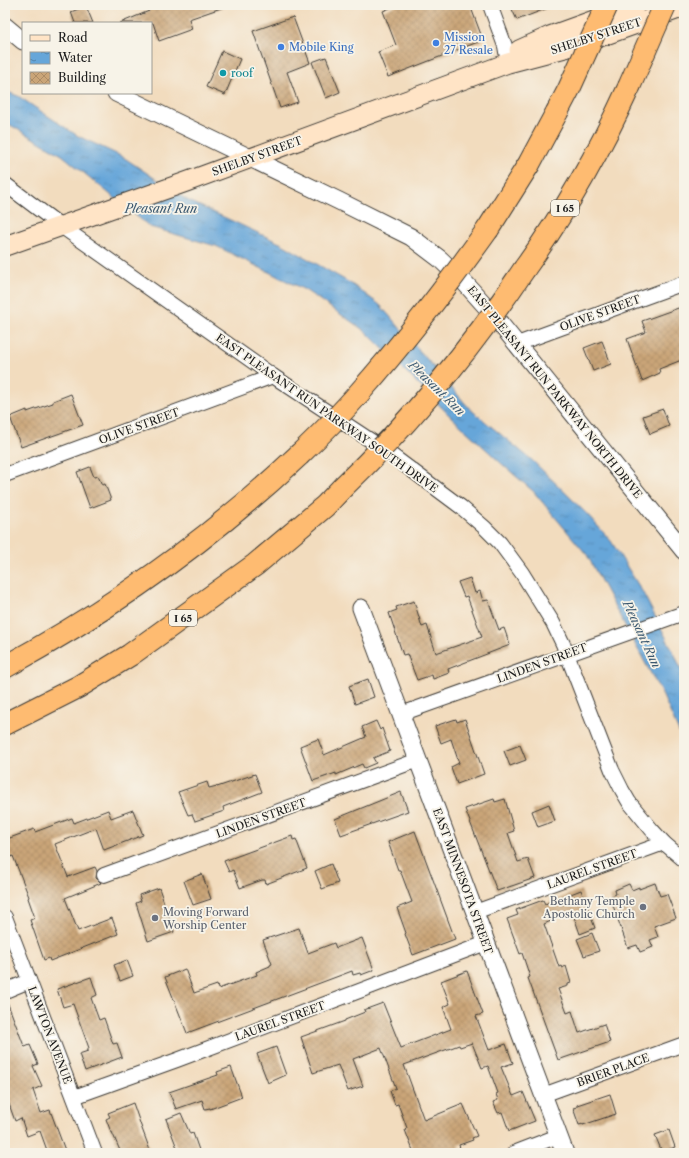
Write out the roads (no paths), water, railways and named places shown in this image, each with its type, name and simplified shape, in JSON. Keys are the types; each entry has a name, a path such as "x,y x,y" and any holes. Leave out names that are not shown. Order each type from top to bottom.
{"highway":[{"path":"5,667 75,627 156,573 238,510 270,483 299,455 338,416 379,371 439,295 488,229 525,170 557,112 608,5"},
{"name":"I 65","path":"5,724 78,687 130,655 256,565 325,506 388,442 434,389 481,330 565,208 613,122 665,5"}],"main road":[{"name":"SHELBY STREET","path":"508,63 511,57 519,50 550,36 636,5"},
{"name":"SHELBY STREET","path":"5,246 186,182 508,63 580,44 684,7"}],"street":[{"path":"490,5 505,46 508,63"},
{"path":"5,26 22,40"},
{"name":"EAST PLEASANT RUN PARKWAY NORTH DRIVE","path":"118,94 411,237 440,259 465,283 517,344 684,551"},
{"name":"EAST PLEASANT RUN PARKWAY SOUTH DRIVE","path":"5,184 61,226 273,376 382,448 461,507 484,527 509,554 535,591 557,630 616,780 629,802 664,843 684,860"},
{"name":"OLIVE STREET","path":"517,344 684,283"},
{"name":"OLIVE STREET","path":"5,475 273,376"},
{"name":"EAST MINNESOTA STREET","path":"361,608 564,1153"},
{"name":"LINDEN STREET","path":"401,714 684,613"},
{"name":"LINDEN STREET","path":"104,875 418,760"},
{"name":"LAUREL STREET","path":"474,912 664,843"},
{"name":"LAWTON AVENUE","path":"5,916 95,1153"},
{"name":"LAUREL STREET","path":"74,1097 486,944"},
{"path":"5,991 29,981"},
{"name":"BRIER PLACE","path":"543,1095 684,1044"},
{"path":"514,1153 558,1136"}],"water":[{"name":"Pleasant Run","path":"5,91 18,96 78,136 123,157 187,200 282,244 350,283 380,305 470,409 533,461 587,514 611,541 642,591 675,655 684,676 684,743 662,694 587,555 533,491 447,413 365,331 305,290 216,246 150,227 62,155 5,122"}],"place":[{"name":"Mission 27 Resale","path":"436,43"},
{"name":"Mobile King","path":"281,47"},
{"name":"roof","path":"223,73"},
{"name":"Bethany Temple Apostolic Church","path":"643,907"},
{"name":"Moving Forward Worship Center","path":"155,918"}]}
